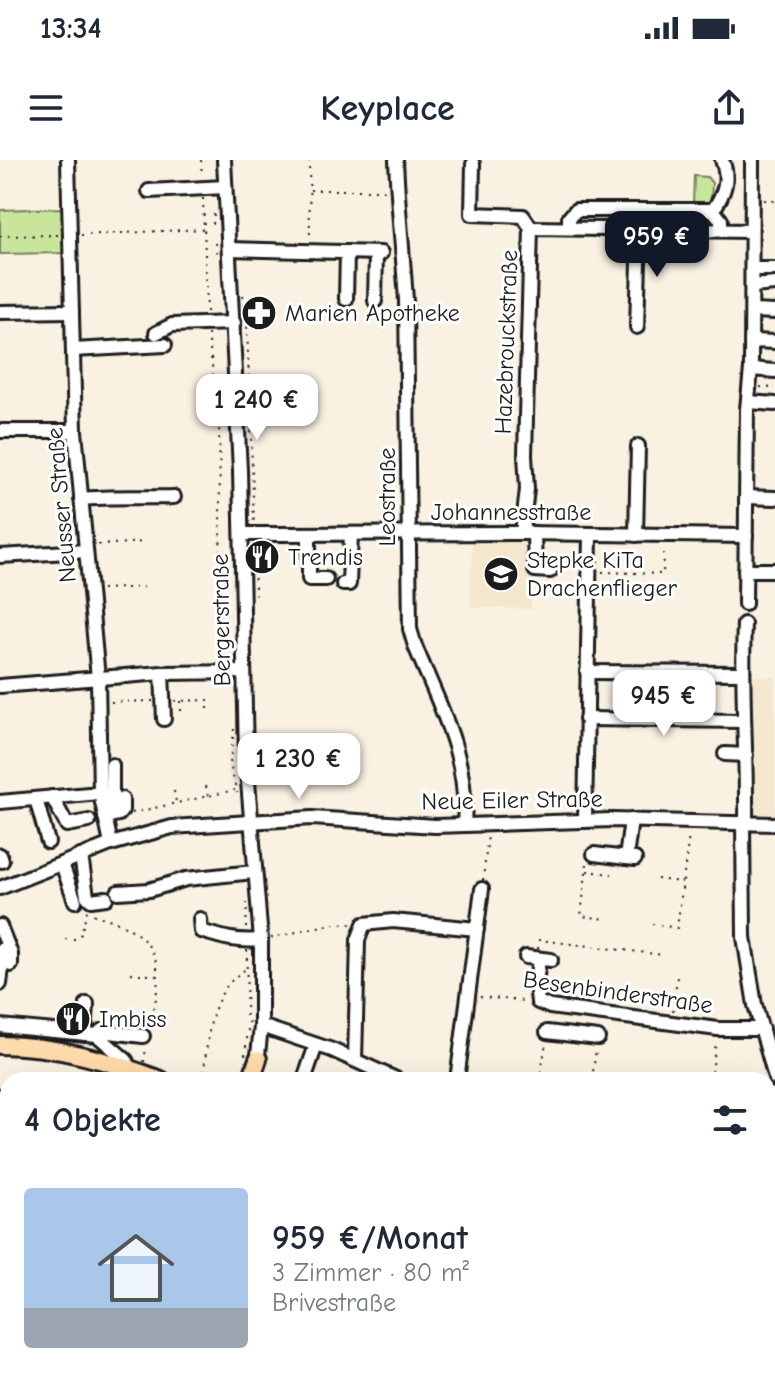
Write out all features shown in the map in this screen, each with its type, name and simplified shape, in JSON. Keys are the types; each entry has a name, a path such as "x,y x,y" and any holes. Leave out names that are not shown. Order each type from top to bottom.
{"main road":[{"path":"0,1045 33,1046 73,1053 136,1071"},
{"path":"256,1072 258,1059"}],"street":[{"name":"Neusser Straße","path":"68,160 75,431 98,678 103,805 111,844"},
{"name":"Bergerstraße","path":"224,160 234,323 248,787 261,940 258,1059"},
{"name":"Leostraße","path":"396,160 406,301 410,629 457,749 465,787 464,825"},
{"path":"713,210 724,191 726,173 722,160"},
{"path":"745,604 753,163"},
{"path":"473,164 472,214 523,216 531,228"},
{"path":"149,191 225,187"},
{"path":"569,227 569,218 576,210 713,210"},
{"path":"713,210 721,220 721,230"},
{"name":"Hazebrouckstraße","path":"550,571 535,570 528,533 525,455 531,228 751,231"},
{"path":"637,327 640,230"},
{"path":"229,249 378,253 375,301"},
{"path":"346,299 347,252"},
{"path":"752,269 775,269"},
{"path":"752,286 775,284"},
{"path":"0,312 72,311"},
{"path":"752,311 775,312"},
{"path":"156,333 165,327 234,323"},
{"path":"751,341 775,342"},
{"path":"73,350 165,345"},
{"path":"751,369 775,371"},
{"path":"748,402 775,404"},
{"path":"0,431 75,431"},
{"path":"636,535 638,446"},
{"path":"81,501 115,496 125,499 174,497"},
{"path":"747,497 775,498"},
{"path":"81,501 112,501"},
{"name":"Johannesstraße","path":"242,534 746,536"},
{"path":"309,534 309,579 326,579"},
{"path":"343,584 349,584 351,534"},
{"path":"585,821 590,535"},
{"path":"0,556 86,549"},
{"path":"745,566 775,563"},
{"path":"745,566 775,570"},
{"path":"744,624 744,937 755,1005 773,1072"},
{"path":"0,686 162,673 244,672"},
{"path":"587,672 743,673"},
{"path":"162,673 164,719"},
{"path":"586,719 743,721"},
{"path":"725,754 746,755"},
{"path":"0,802 52,797 112,805 112,765"},
{"path":"52,797 67,825 89,821"},
{"path":"36,799 48,842"},
{"path":"103,805 119,814 122,799"},
{"name":"Neue Eiler Straße","path":"0,888 111,844 172,827 312,818 435,826 631,820 775,824"},
{"path":"591,858 630,859 631,820"},
{"path":"81,856 87,896 91,900 149,890 186,879 254,872"},
{"path":"62,864 79,902"},
{"path":"458,1072 482,889"},
{"path":"200,919 201,931 225,940 261,940"},
{"path":"355,1060 358,940 364,924 393,921 477,929"},
{"path":"0,926 11,954 11,965"},
{"path":"0,950 0,984"},
{"path":"538,1002 536,984 539,959"},
{"name":"Besenbinderstraße","path":"538,1002 575,1011 718,1029 762,1029"},
{"path":"87,1004 91,1034 136,1071"},
{"path":"572,1035 575,1011"},
{"path":"0,1026 143,1036"},
{"path":"261,1026 381,1072"},
{"path":"547,1032 598,1038"},
{"path":"306,1072 316,1045"}],"path":[{"path":"201,160 209,360 219,422 221,596 226,672"},
{"path":"309,160 310,250"},
{"path":"308,191 397,190"},
{"path":"0,236 204,229"},
{"path":"751,386 775,388"},
{"path":"588,572 663,574 664,535"},
{"path":"86,549 145,542"},
{"path":"90,590 149,587"},
{"path":"208,700 208,711"},
{"path":"181,701 181,712"},
{"path":"119,702 119,710"},
{"path":"149,702 149,708"},
{"path":"206,786 208,796"},
{"path":"133,812 248,787"},
{"path":"174,791 177,802"},
{"path":"144,803 145,809"},
{"path":"652,924 677,928 691,821"},
{"path":"482,889 490,824"},
{"path":"591,858 586,871 581,916 607,919"},
{"path":"586,871 612,874"},
{"path":"657,879 683,883"},
{"path":"79,902 86,913 119,923 134,932 158,960 160,976 136,1071"},
{"path":"65,939 75,939 81,934 86,913"},
{"path":"261,940 335,923 364,924"},
{"path":"539,940 664,955"},
{"path":"204,1072 215,1006 221,990 234,976 261,961"},
{"path":"131,973 160,976"},
{"path":"671,1023 677,977"},
{"name":"Besenbinderstraße","path":"468,996 538,1002"},
{"path":"712,1072 718,1029"}],"shaded area":[{"name":"Stepke KiTa Drachenflieger","path":"472,540 532,541 531,609 471,607"},
{"path":"752,676 775,677 775,815 750,814"}],"green space":[{"path":"694,176 707,177 712,183 708,204 693,204"},
{"path":"63,208 65,253 0,254 0,210"}],"place":[{"name":"Marien Apotheke","path":"259,313"},
{"name":"Trendis","path":"262,557"},
{"name":"Stepke KiTa Drachenflieger","path":"501,574"},
{"name":"Imbiss","path":"73,1019"}]}
